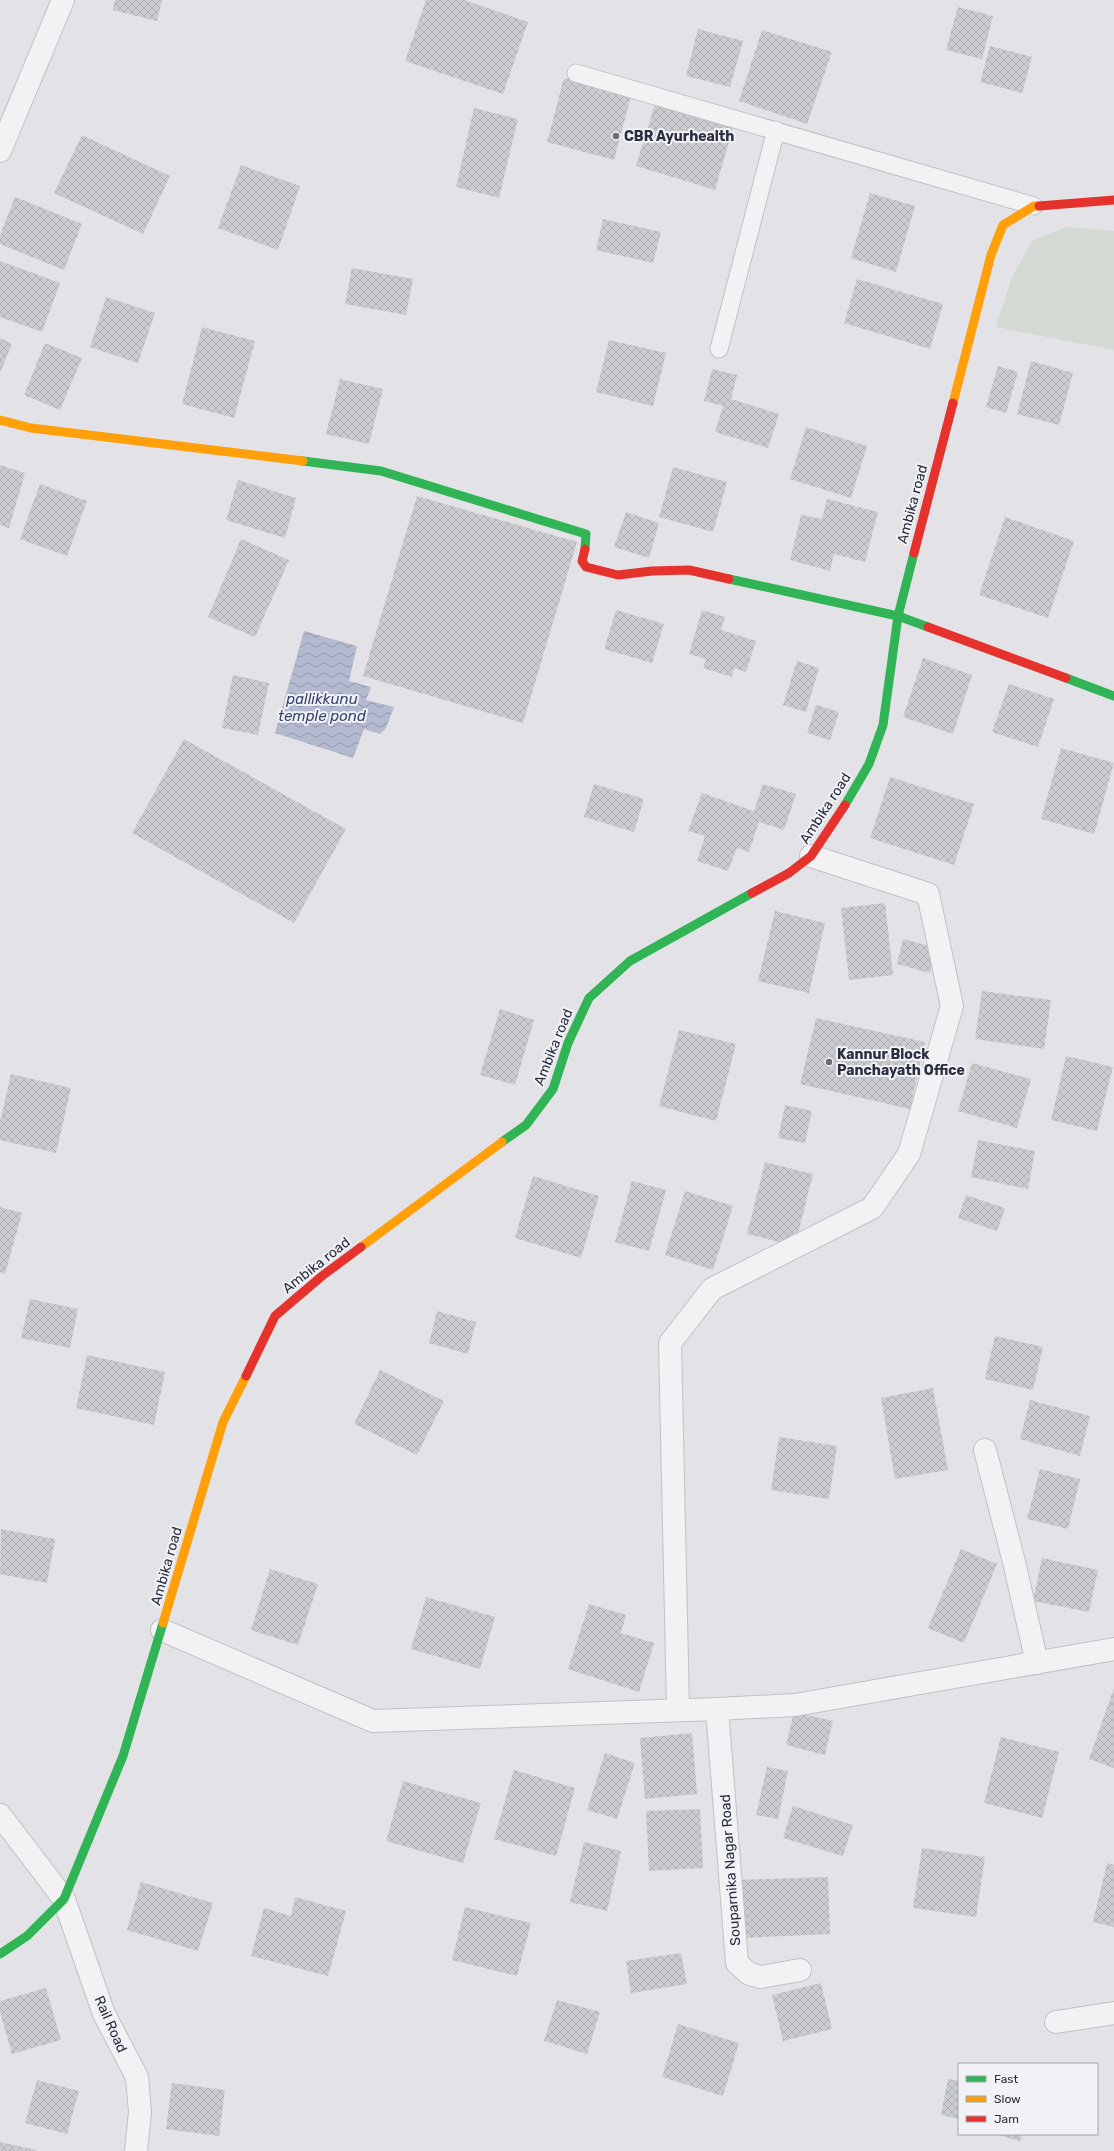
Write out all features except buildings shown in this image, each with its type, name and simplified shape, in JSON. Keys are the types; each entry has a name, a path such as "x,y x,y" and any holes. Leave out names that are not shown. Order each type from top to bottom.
{"street":[{"path":"0,151 63,0"},
{"name":"Ambika road","path":"0,1954 27,1936 64,1899 124,1756 223,1422 275,1316 322,1276 526,1124 553,1089 568,1043 589,998 630,961 789,873 811,856 849,799 869,764 883,725 890,685 898,616 991,255 1003,226 1034,206 1114,200"},
{"path":"0,420 31,428 381,471 586,534 582,561 586,567 618,575 652,571 688,570 898,616 1114,696"},
{"path":"678,1709 670,1343 712,1289 872,1208 909,1154 952,1006 928,894 811,856"},
{"path":"985,1450 1014,1562 1037,1663"},
{"path":"162,1630 373,1721 794,1705 1114,1649"},
{"name":"Souparnika Nagar Road","path":"717,1709 737,1963 749,1974 761,1976 800,1970"},
{"name":"Rail Road","path":"0,1815 64,1899 104,2014 137,2077 140,2112 136,2151"},
{"path":"1056,2022 1114,2013"}],"lane":[{"path":"576,73 1034,206"},
{"path":"719,349 776,130"}],"shaded area":[{"path":"1067,227 1114,231 1114,350 996,327 1012,277 1033,240"}],"water":[{"name":"pallikkunu temple pond","path":"304,631 357,646 349,681 371,687 366,700 394,707 386,728 380,734 364,729 353,758 275,733"}],"traffic: fast":[{"path":"303,461 381,471 586,534 585,549"},
{"path":"845,805 869,764 883,725 898,616 914,553"},
{"path":"729,579 898,616 928,627"},
{"path":"1066,678 1114,696"},
{"path":"502,1142 526,1125 553,1089 568,1043 589,998 630,961 752,893"},
{"path":"0,1954 27,1936 64,1899 123,1756 163,1623"}],"traffic: slow":[{"path":"953,403 991,255 1003,225 1034,206 1039,206"},
{"path":"0,420 31,428 303,461"},
{"path":"361,1247 502,1142"},
{"path":"163,1623 223,1422 246,1376"}],"traffic: jam":[{"path":"1039,206 1114,200"},
{"path":"914,553 953,403"},
{"path":"585,549 582,561 586,567 618,575 652,571 689,570 729,579"},
{"path":"928,627 1066,678"},
{"path":"752,893 789,873 811,856 845,805"},
{"path":"246,1376 275,1316 322,1276 361,1247"}],"place":[{"name":"CBR Ayurhealth","path":"616,136"},
{"name":"Kannur Block Panchayath Office","path":"829,1062"}]}
